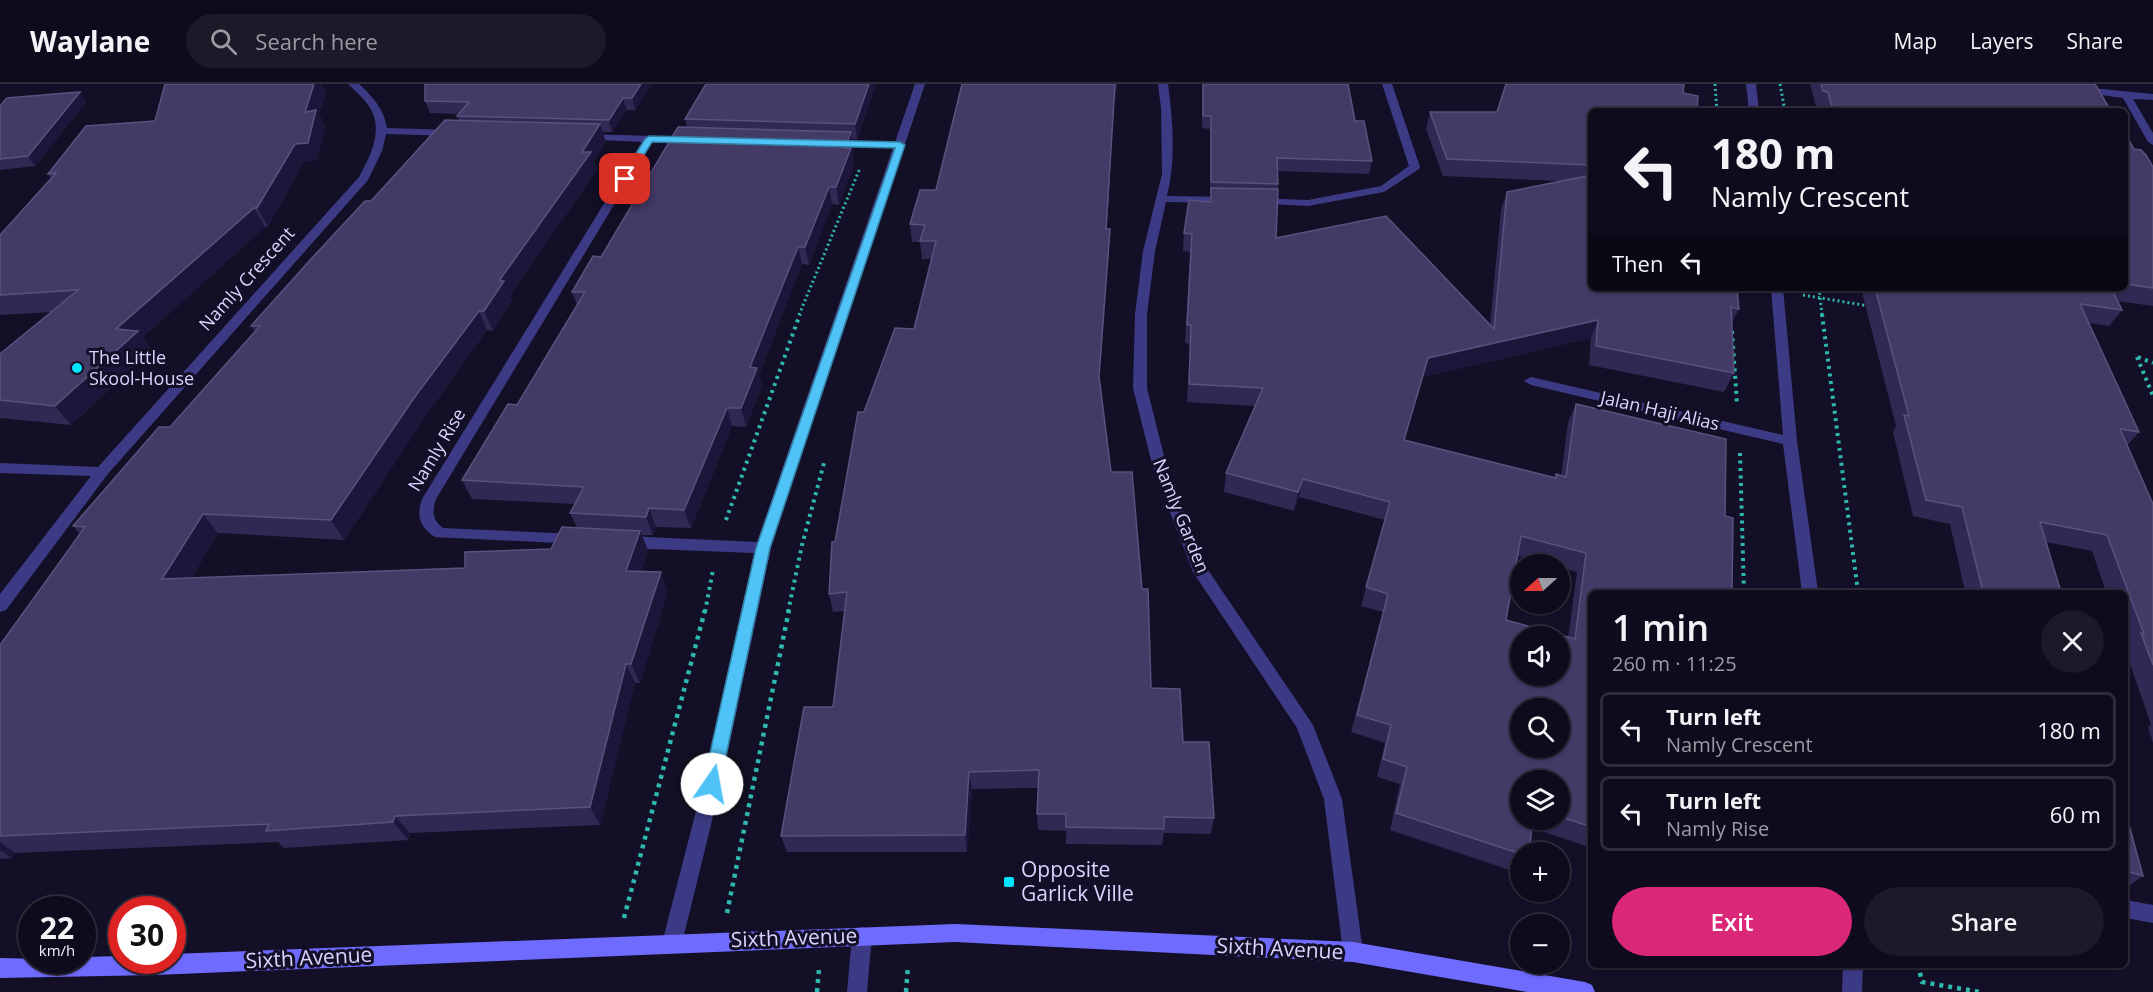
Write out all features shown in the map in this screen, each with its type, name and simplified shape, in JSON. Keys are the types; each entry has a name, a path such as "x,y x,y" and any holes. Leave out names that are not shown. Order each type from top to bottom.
{"main road":[{"name":"Sixth Avenue","path":"0,968 156,965 722,940 955,933 1353,952 1585,992"}],"street":[{"path":"353,84 376,106 383,131 466,134"},
{"path":"672,943 712,784 763,548 920,84"},
{"name":"Namly Garden","path":"1162,84 1166,108 1167,174 1149,251 1141,314 1140,388 1160,468 1202,572 1304,725 1333,799 1353,952"},
{"path":"1161,199 1308,203 1384,189 1415,167 1387,84"},
{"path":"1751,84 1754,108"},
{"path":"2072,89 2127,96 2153,96"},
{"path":"2127,96 2153,142"},
{"name":"Namly Crescent","path":"0,606 102,472 364,178 378,152 383,131"},
{"path":"571,137 701,140"},
{"name":"Namly Rise","path":"590,540 440,533 430,527 425,519 424,511 435,489 649,139"},
{"path":"825,143 900,145"},
{"path":"1777,291 1790,441 1810,590"},
{"name":"Jalan Haji Alias","path":"1531,381 1790,441"},
{"path":"0,468 102,472"},
{"path":"613,541 763,548"},
{"path":"2128,909 2153,914"},
{"path":"856,992 862,936"},
{"path":"1852,968 1852,992"}],"path":[{"path":"1715,84 1717,108"},
{"path":"1780,84 1784,108"},
{"path":"617,945 705,612 717,546 799,315 871,144"},
{"path":"1788,291 1879,308"},
{"path":"1820,291 1858,590"},
{"path":"2153,363 2137,357 2153,396"},
{"path":"722,940 802,545 827,453"},
{"path":"1919,968 1922,982 1980,992"}],"building":[{"path":"165,84 314,84 305,112 316,110 308,143 295,144 257,208 254,208 116,329 138,331 55,406 0,400 0,354 78,290 0,295 0,235 56,173 48,174 86,126 155,121"},
{"path":"425,84 641,84 632,98 623,98 609,120 457,116 469,102 425,101"},
{"path":"706,84 869,84 855,124 685,119"},
{"path":"962,84 1115,84 1106,229 1110,229 1099,376 1111,472 1132,472 1142,589 1148,589 1151,688 1180,689 1183,742 1209,742 1214,818 1164,817 1164,829 1066,827 1066,814 1037,814 1039,770 969,772 965,835 781,836 804,707 833,707 847,592 829,594 832,542 835,542 858,412 864,412 895,328 914,329 936,241 920,241 925,225 910,224 920,190 936,190"},
{"path":"1203,84 1348,84 1355,121 1364,121 1372,161 1277,158 1278,184 1211,182 1211,116 1203,116"},
{"path":"1506,84 1684,84 1683,93 1698,96 1697,108 1588,108 1588,165 1447,159 1430,112 1497,112"},
{"path":"1821,84 2095,84 2109,108 1832,108 1828,92 1823,91"},
{"path":"80,92 28,156 0,159 0,106 7,98"},
{"path":"445,120 600,124 582,152 591,152 499,281 504,281 484,311 479,311 414,398 331,520 203,514 162,579 465,568 465,552 551,549 562,527 640,531 626,571 661,572 631,664 626,664 590,807 395,816 393,822 266,831 269,824 0,836 0,645 85,527 73,526 159,427 170,427 260,326 251,326 311,259 365,201 371,201"},
{"path":"678,127 851,132 845,148 851,148 836,187 829,187 805,247 798,247 750,367 757,368 741,408 727,408 684,510 649,508 646,517 570,513 584,487 462,480 508,404 517,405 585,292 572,292 593,256 601,257"},
{"path":"2128,138 2134,149 2141,150 2146,155 2153,167 2153,288 2128,284"},
{"path":"1588,176 1588,291 1737,291 1739,309 1731,307 1734,373 1596,346 1598,320 1428,358 1404,440 1556,478 1556,474 1566,477 1576,404 1726,439 1725,516 1733,518 1732,590 1588,590 1588,826 1570,820 1570,770 1510,770 1510,830 1532,830 1530,842 1510,842 1510,850 1396,813 1407,767 1383,759 1391,725 1357,715 1388,594 1366,587 1390,502 1303,479 1298,492 1226,473 1263,388 1189,384 1191,325 1187,325 1192,234 1184,233 1189,200 1211,202 1211,188 1278,189 1276,238 1386,216 1494,329 1507,192"},
{"path":"1876,291 2112,291 2122,310 2080,304 2139,432 2120,429 2153,504 2153,665 2141,633 2144,634 2107,535 2040,522 2060,590 1983,590 1962,507 1926,500 1904,415 1909,416"},
{"path":"2128,821 2143,876 2128,872"}],"place":[{"name":"The Little Skool-House","path":"77,368"},
{"name":"Opposite Garlick Ville","path":"1009,882"}],"route":[{"path":"625,179 649,139 900,145 763,548 712,784"}]}
